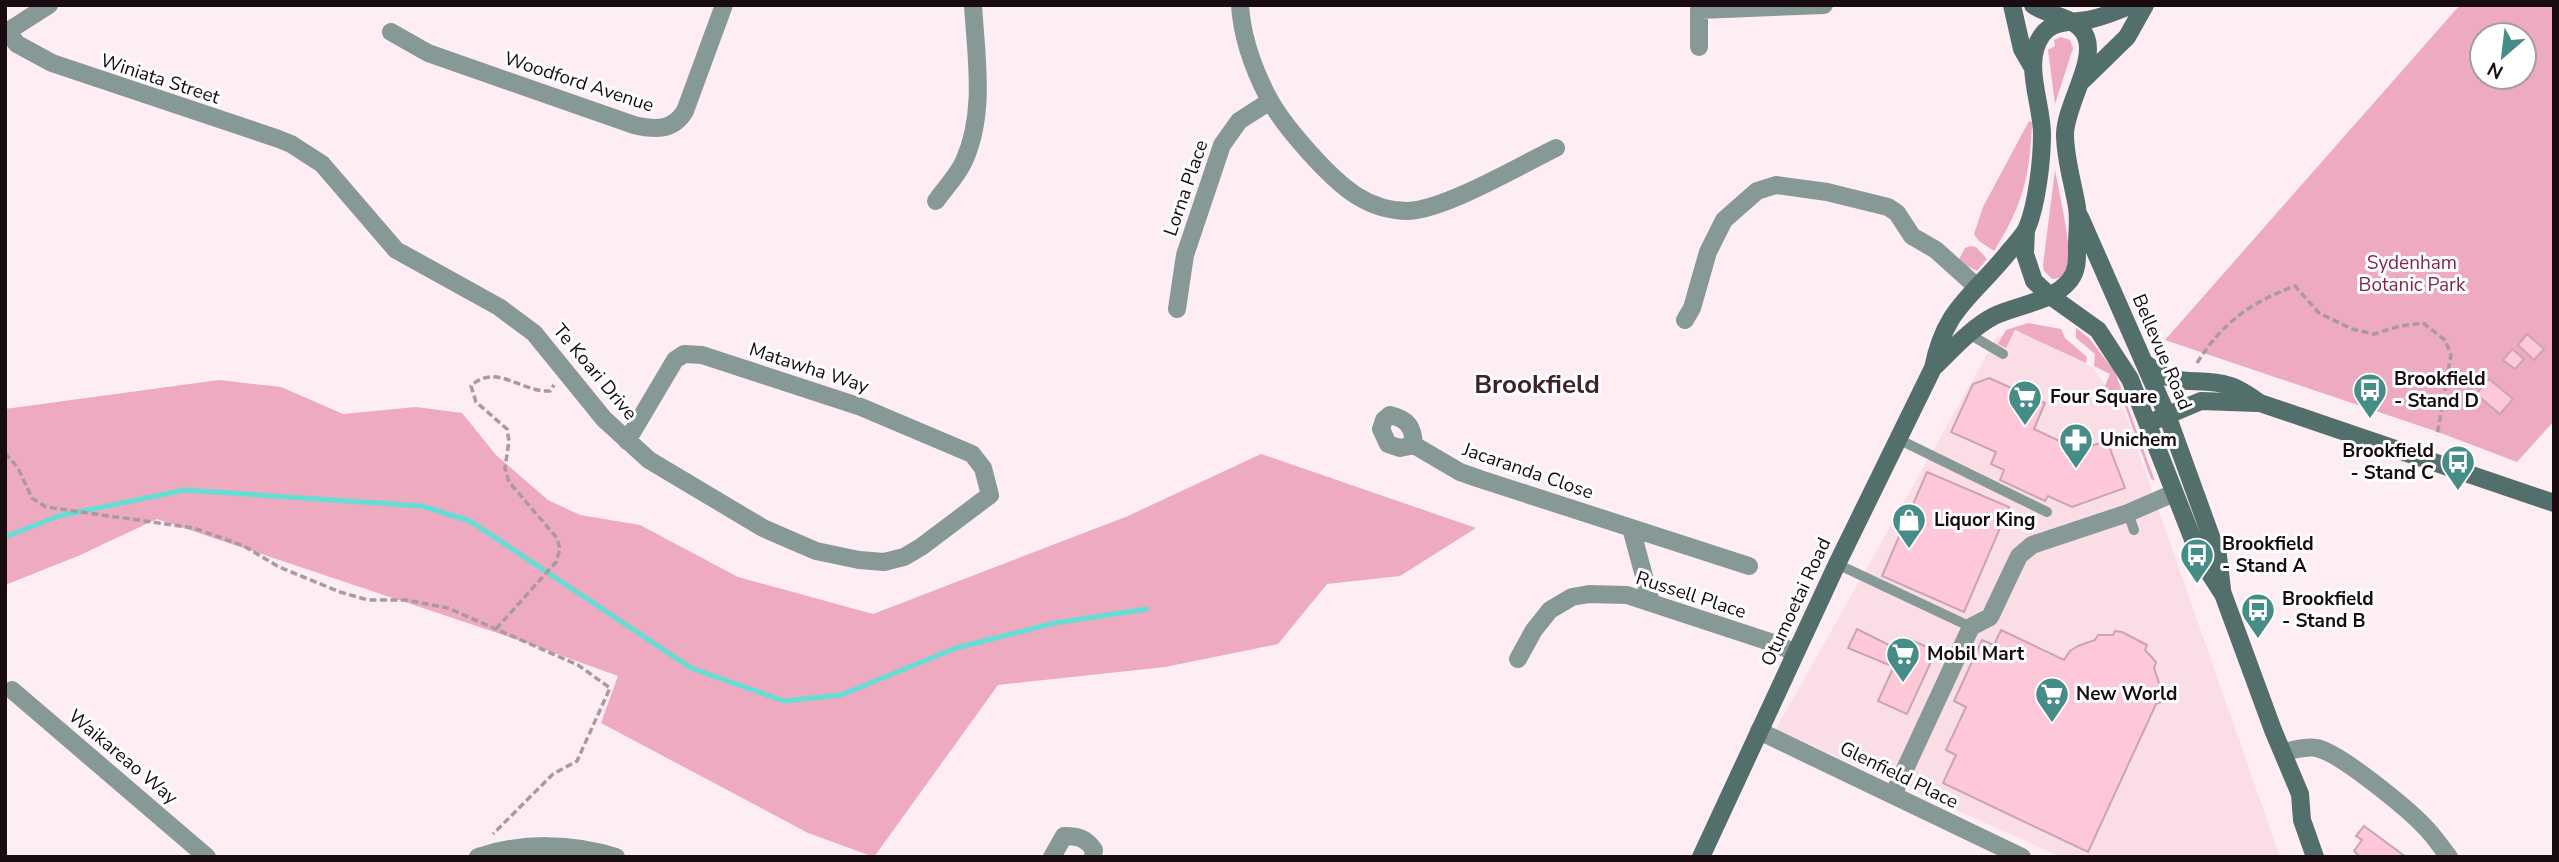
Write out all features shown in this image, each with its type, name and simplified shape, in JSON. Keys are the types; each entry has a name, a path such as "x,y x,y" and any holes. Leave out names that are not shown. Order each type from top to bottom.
{"main road":[{"path":"2012,5 2022,49 2033,68"},
{"path":"2033,5 2050,15 2071,21 2085,35 2089,51 2077,87"},
{"name":"Otumoetai Road","path":"1701,857 1837,564 1933,368 1938,343 1966,297 2026,230 2042,156 2041,109 2033,68 2042,34 2050,27 2071,21 2094,19 2132,5"},
{"name":"Otumoetai Road","path":"1933,368 1969,334 1994,316 2049,295 2068,284 2074,275 2077,265 2077,211 2067,156 2066,118 2077,87 2127,37 2146,5"},
{"name":"Bellevue Road","path":"2077,211 2167,415 2218,556 2223,594 2273,730 2300,794 2302,820 2315,857"},
{"name":"Bellevue Road","path":"2026,230 2025,254 2034,281 2098,330 2125,370 2150,423 2201,560 2223,594"},
{"path":"2146,364 2173,381 2206,381 2233,386 2260,403 2554,503"},
{"path":"2173,381 2157,394 2148,409 2150,423 2201,401 2260,403"}],"street":[{"path":"7,32 49,5"},
{"name":"Woodford Avenue","path":"390,32 428,53 634,125 660,129 678,121 685,111 724,5"},
{"path":"936,201 963,163 973,138 977,110 974,5"},
{"path":"1240,5 1245,39 1258,77 1270,101 1296,136 1342,184 1357,196 1379,207 1412,211 1453,198 1556,148"},
{"path":"1699,47 1699,10 1824,5"},
{"name":"Winiata Street","path":"7,32 17,44 84,76 276,138 307,153"},
{"name":"Lorna Place","path":"1177,309 1185,255 1222,145 1239,121 1270,101"},
{"name":"Te Koari Drive","path":"307,153 322,164 397,250 512,315 534,333 604,419 649,460 763,528 816,551 859,561 884,562 904,557 990,495"},
{"path":"1685,320 1692,307 1708,252 1724,220 1757,191 1776,185 1827,191 1888,207 1898,213 1912,236 1936,250 1977,287"},
{"name":"Matawha Way","path":"627,441 675,360 684,354 702,355 860,407 972,454 983,468 990,495"},
{"name":"Jacaranda Close","path":"1414,445 1460,472 1749,566"},
{"path":"1893,795 1971,626 1990,617 2019,556 2032,545 2131,522 2174,493"},
{"path":"1631,528 1651,602"},
{"name":"Russell Place","path":"1518,659 1534,630 1550,610 1561,602 1589,594 1606,593 1627,595 1651,602 1779,645 1795,653"},
{"name":"Waikareao Way","path":"12,690 207,857"},
{"name":"Glenfield Place","path":"1759,731 2022,857"},
{"path":"2284,752 2298,748 2317,748 2338,758 2385,791 2426,827 2449,857"},
{"path":"1052,857 1064,836 1080,836 1090,843 1094,850 1093,857"},
{"path":"478,857 501,850 527,847 587,850 616,857"}],"lane":[{"path":"1969,334 2003,354"},
{"path":"1898,439 2047,512"},
{"path":"1837,564 1971,626"}],"path":[{"path":"2196,365 2207,347 2240,312 2267,296 2295,286 2319,313 2352,329 2374,334 2400,326 2423,323 2445,340 2451,355 2437,436"},
{"path":"496,629 556,562 560,549 557,538 509,482 505,468 509,441 507,429 476,402 471,386 478,379 496,375 541,391 550,391 565,369"},
{"path":"5,453 18,468 32,498 46,507 194,528 244,546 279,567 340,593 368,600 406,600 448,608 578,665 610,688 577,761 553,774 492,833"}],"shaded area":[{"path":"2024,332 2093,368 2124,411 2280,857 2061,857 1776,729 1997,337"}],"green space":[{"name":"Sydenham Botanic Park","path":"2460,5 2554,5 2554,421 2517,462 2438,432 2165,340"},
{"path":"2061,37 2070,40 2073,48 2055,104 2048,50 2055,46 2054,40"},
{"path":"2029,121 2032,122 2031,141 2023,190 2012,219 1994,251 1974,234 1983,207"},
{"path":"2055,170 2069,257 2064,274 2052,279 2044,271 2043,265"},
{"path":"1976,247 1987,259 1977,271 1958,261 1965,248"},
{"path":"2028,323 2061,329 2065,338 2087,357 2086,363 2015,330 2006,348 1998,344 2006,330"},
{"path":"2076,328 2089,338 2115,372 2155,481 2151,479 2122,398 2104,388 2110,374 2094,366 2095,354 2076,338"},
{"path":"219,380 281,387 343,414 416,407 462,413 496,455 548,500 580,515 640,525 738,577 873,614 1128,516 1261,454 1476,528 1400,576 1327,584 1278,644 1165,667 998,685 874,857 808,833 601,723 618,676 157,519 78,556 5,585 5,409"}],"building":[{"path":"2527,334 2544,349 2534,360 2518,345"},
{"path":"2512,349 2524,359 2515,369 2503,360"},
{"path":"1989,378 2045,403 2034,429 2078,450 2107,441 2125,488 2072,507 2048,496 2045,501 2000,480 2004,470 1991,464 1996,452 1951,432 1973,384"},
{"path":"2489,379 2513,399 2500,414 2476,394"},
{"path":"1927,472 2009,507 1964,612 1882,576"},
{"path":"1857,629 1901,651 1894,667 1848,648"},
{"name":"New World","path":"2001,630 2064,660 2070,651 2095,640 2098,635 2122,632 2147,645 2145,650 2156,662 2154,668 2161,689 2161,702 2156,704 2088,852 1943,783 1956,755 1946,750 1966,707 1954,701 1982,640 1994,645"},
{"name":"Mobil Mart","path":"1907,638 1936,651 1907,714 1878,701"},
{"path":"2364,826 2406,857 2360,857 2354,851 2362,840 2356,836"}],"waterway":[{"path":"5,537 59,516 185,490 422,506 470,521 691,668 784,701 841,695 956,648 1055,623 1147,609"}],"place":[{"name":"Brookfield - Stand D","path":"2370,420"},
{"name":"Four Square","path":"2025,427"},
{"name":"Unichem","path":"2076,470"},
{"name":"Brookfield - Stand C","path":"2458,492"},
{"name":"Liquor King","path":"1909,550"},
{"name":"Brookfield - Stand A","path":"2197,585"},
{"name":"Brookfield - Stand B","path":"2258,640"},
{"name":"Mobil Mart","path":"1903,684"},
{"name":"New World","path":"2052,724"}],"district":[{"name":"Brookfield","path":"1537,384"}]}
